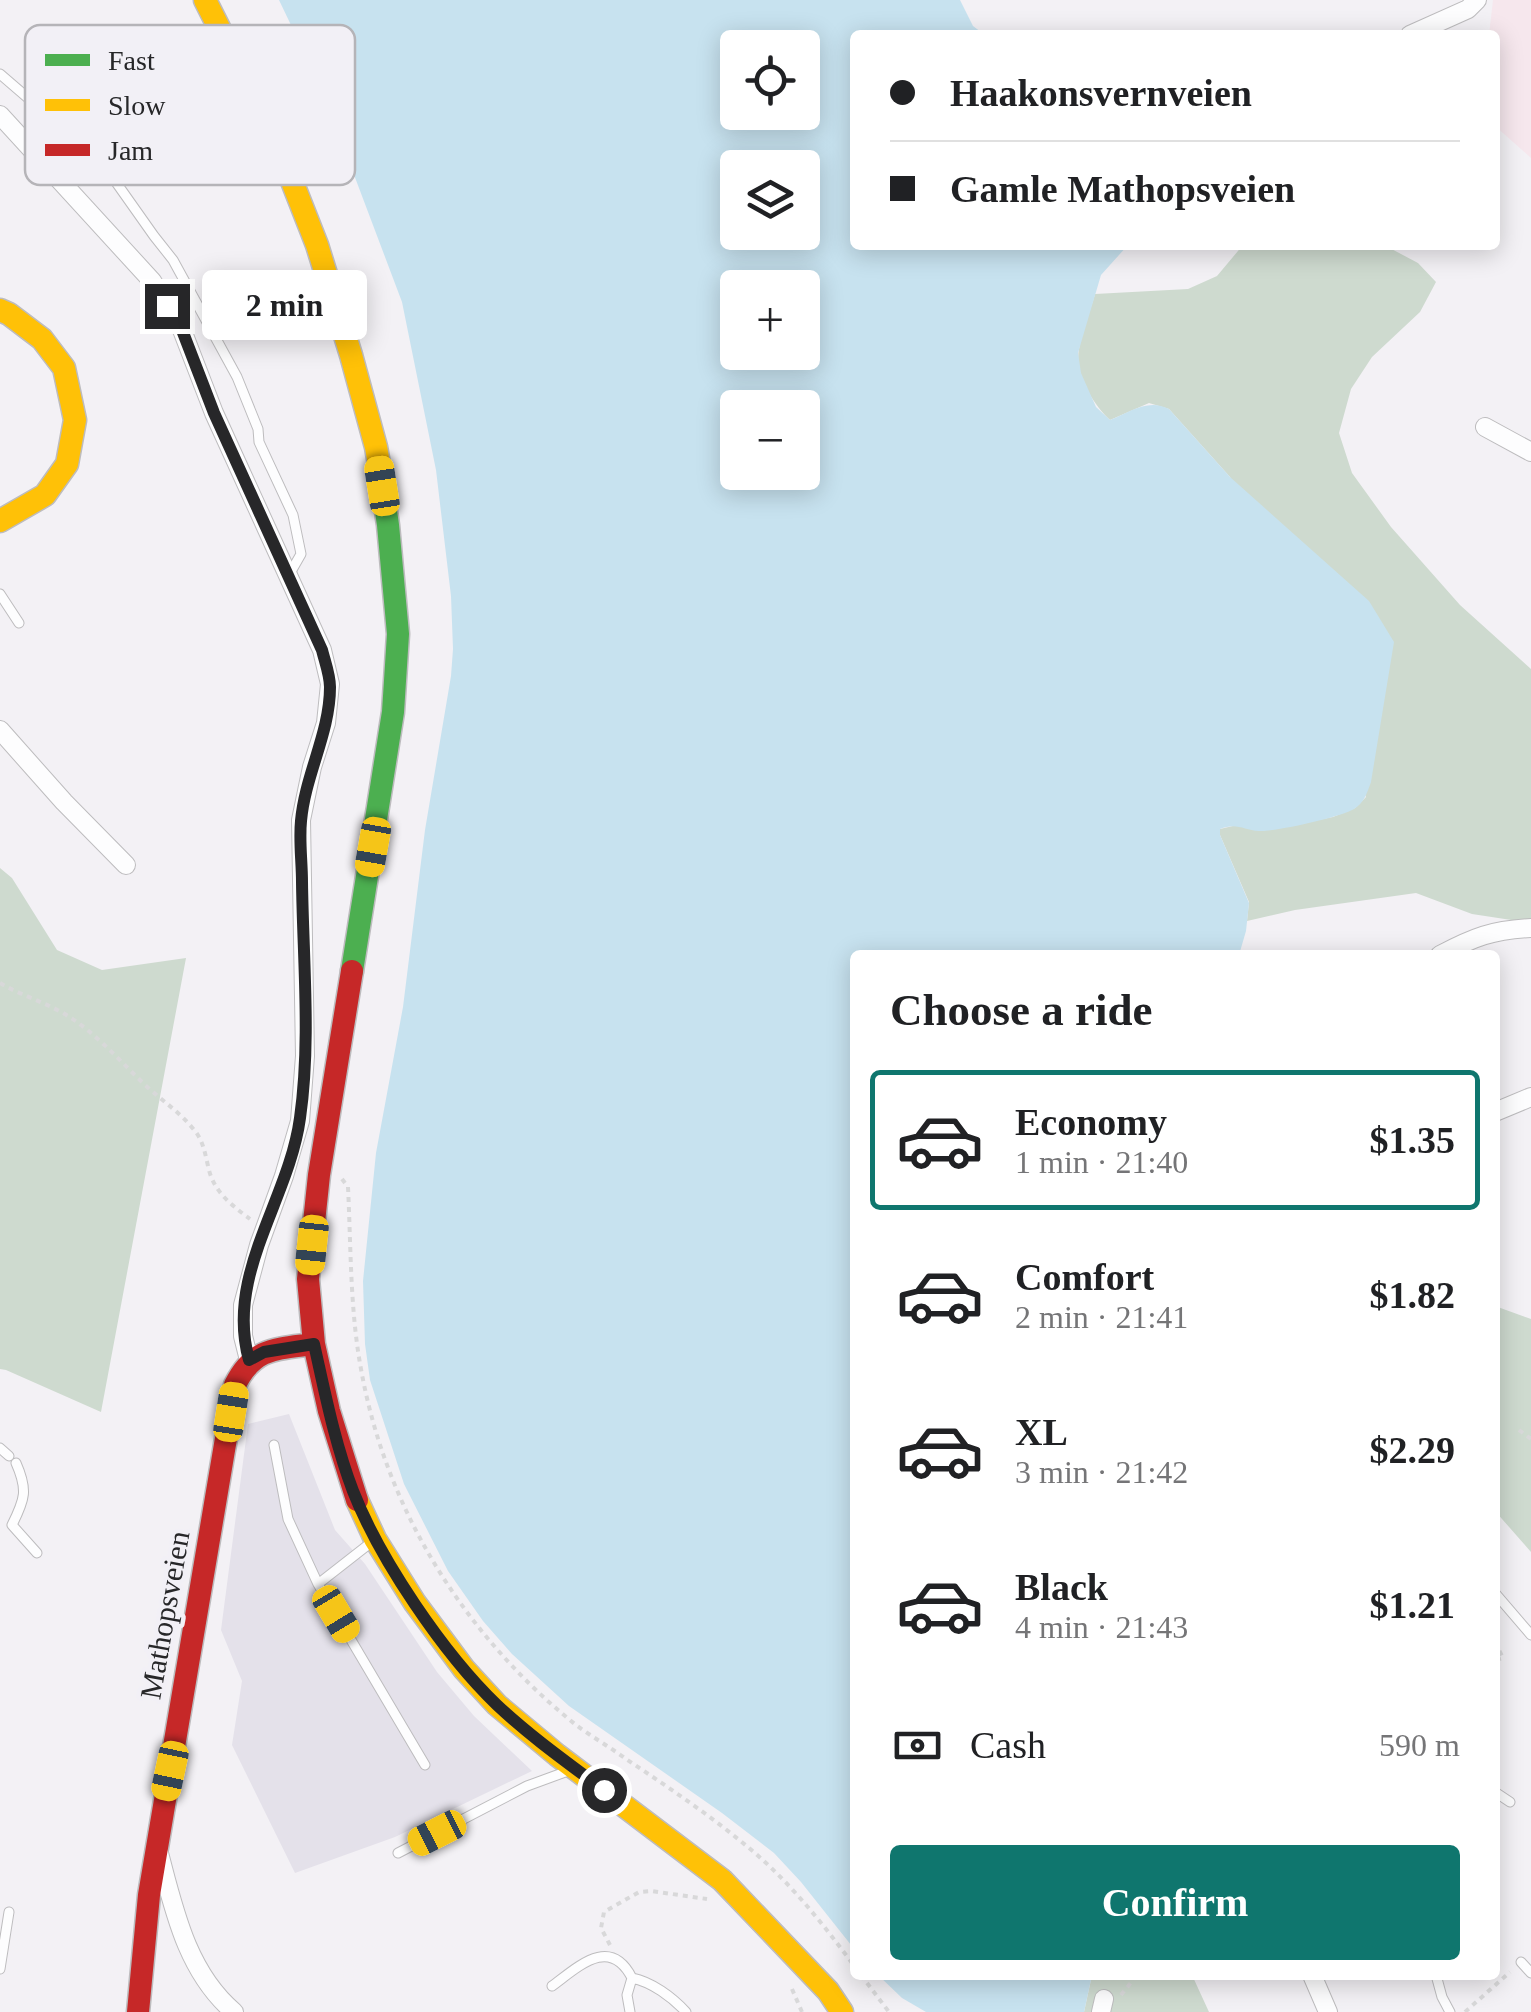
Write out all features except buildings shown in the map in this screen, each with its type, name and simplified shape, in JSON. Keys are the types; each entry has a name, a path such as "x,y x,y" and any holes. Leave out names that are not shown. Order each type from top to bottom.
{"main road":[{"path":"206,0 218,25"},
{"path":"293,185 345,336 376,447 398,634 394,712 319,1175 308,1280 314,1344 352,1490 375,1539 414,1603 497,1705 722,1880 828,1991 842,2012"},
{"path":"0,310 42,339 64,368 75,420 66,464 45,495 0,520"},
{"path":"249,1360 264,1352 314,1344"},
{"name":"Mathopsveien","path":"138,2012 145,1923 235,1385 249,1360"}],"street":[{"path":"1421,30 1468,9 1477,0"},
{"path":"0,115 25,142"},
{"path":"64,185 152,281 182,330 214,413 322,650 330,684 326,722 301,820 305,1056 300,1122 243,1305 243,1336 249,1360"},
{"path":"1485,427 1531,452"},
{"path":"0,730 126,865"},
{"path":"1449,950 1470,938 1531,928"},
{"path":"1500,1110 1531,1097"},
{"path":"157,1848 176,1919 194,1962 220,2000 234,2012"},
{"path":"1314,1980 1328,2012"}],"lane":[{"path":"0,74 25,96"},
{"path":"118,185 173,260 237,377 258,430 258,442 292,515 301,554 289,575"},
{"path":"0,594 20,623"},
{"path":"274,1445 288,1519 318,1584 425,1765"},
{"path":"0,1448 24,1481 20,1509 12,1525"},
{"path":"0,1526 12,1525"},
{"path":"12,1525 38,1552"},
{"path":"318,1584 375,1539"},
{"path":"1500,1599 1531,1635"},
{"path":"398,1853 527,1786 575,1768"},
{"path":"1500,1795 1510,1802"},
{"path":"0,1969 8,1912"},
{"path":"552,1986 590,1959 604,1955 616,1958 632,1978 627,1994 630,2012"},
{"path":"1521,1962 1531,1973"},
{"path":"632,1978 644,1980 686,2012"},
{"path":"1437,1980 1450,2012"}],"path":[{"path":"0,983 66,1015 180,1113 198,1135 214,1184 226,1201 264,1229"},
{"path":"339,1197 342,1178 348,1188 360,1368 374,1427 399,1497 440,1575 476,1626 520,1677 578,1726 746,1844 806,1903 850,1960"},
{"path":"1520,1430 1531,1439"},
{"path":"616,1958 601,1928 604,1912 639,1892 718,1901"},
{"path":"1465,2012 1521,1962"},
{"path":"865,1980 889,2012"}],"shaded area":[{"path":"1493,0 1531,0 1531,158 1500,130 1500,30 1490,30"},
{"path":"1239,250 1393,250 1418,263 1436,282 1420,312 1372,357 1351,389 1339,433 1352,473 1391,527 1460,605 1531,669 1531,923 1472,914 1416,893 1295,910 1247,921 1249,902 1220,829 1237,825 1261,831 1333,817 1355,808 1366,797 1230,477 1169,409 1149,403 1110,420 1086,388 1078,359 1095,294 1188,289 1217,276"},
{"path":"0,868 12,878 57,950 102,970 186,958 101,1412 0,1369"},
{"path":"1500,1308 1531,1319 1531,1552 1500,1517"},
{"path":"289,1414 335,1530 365,1564 437,1672 474,1716 532,1771 395,1837 295,1873 232,1745 242,1681 221,1630 248,1424"},
{"path":"1091,1980 1194,1980 1209,2012 1084,2012"}],"water":[{"path":"279,0 960,0 978,30 850,30 850,250 1124,250 1101,275 1078,353 1081,373 1096,407 1110,420 1146,406 1169,409 1230,477 1369,601 1394,642 1371,782 1360,804 1336,816 1279,829 1220,829 1249,903 1240,950 850,950 850,1944 774,1853 569,1706 512,1654 483,1621 448,1571 404,1484 370,1380 363,1281 376,1153 403,1007 453,649 451,596 436,470 402,302 355,177 355,25 291,25"},
{"path":"883,1980 1091,1980 1084,2012 926,2012 902,1998"}],"traffic: fast":[{"path":"352,971 393,712 398,634 380,470"}],"traffic: slow":[{"path":"205,0 218,25"},
{"path":"293,185 317,245 351,355 380,470"},
{"path":"0,310 42,339 64,368 75,420 67,464 45,495 0,521"},
{"path":"357,1500 375,1539 415,1603 464,1669 497,1705 722,1880 828,1991 842,2012"}],"traffic: jam":[{"path":"352,971 319,1175 308,1279 314,1344 329,1411 357,1500"},
{"path":"138,2012 149,1895 235,1385 250,1363 267,1352 314,1344"}],"route":[{"path":"167,306 182,330 214,413 322,650 330,684 326,722 301,820 305,1056 300,1122 243,1305 243,1336 249,1360 264,1352 314,1344 352,1490 375,1539 414,1603 497,1705 604,1790"}]}
